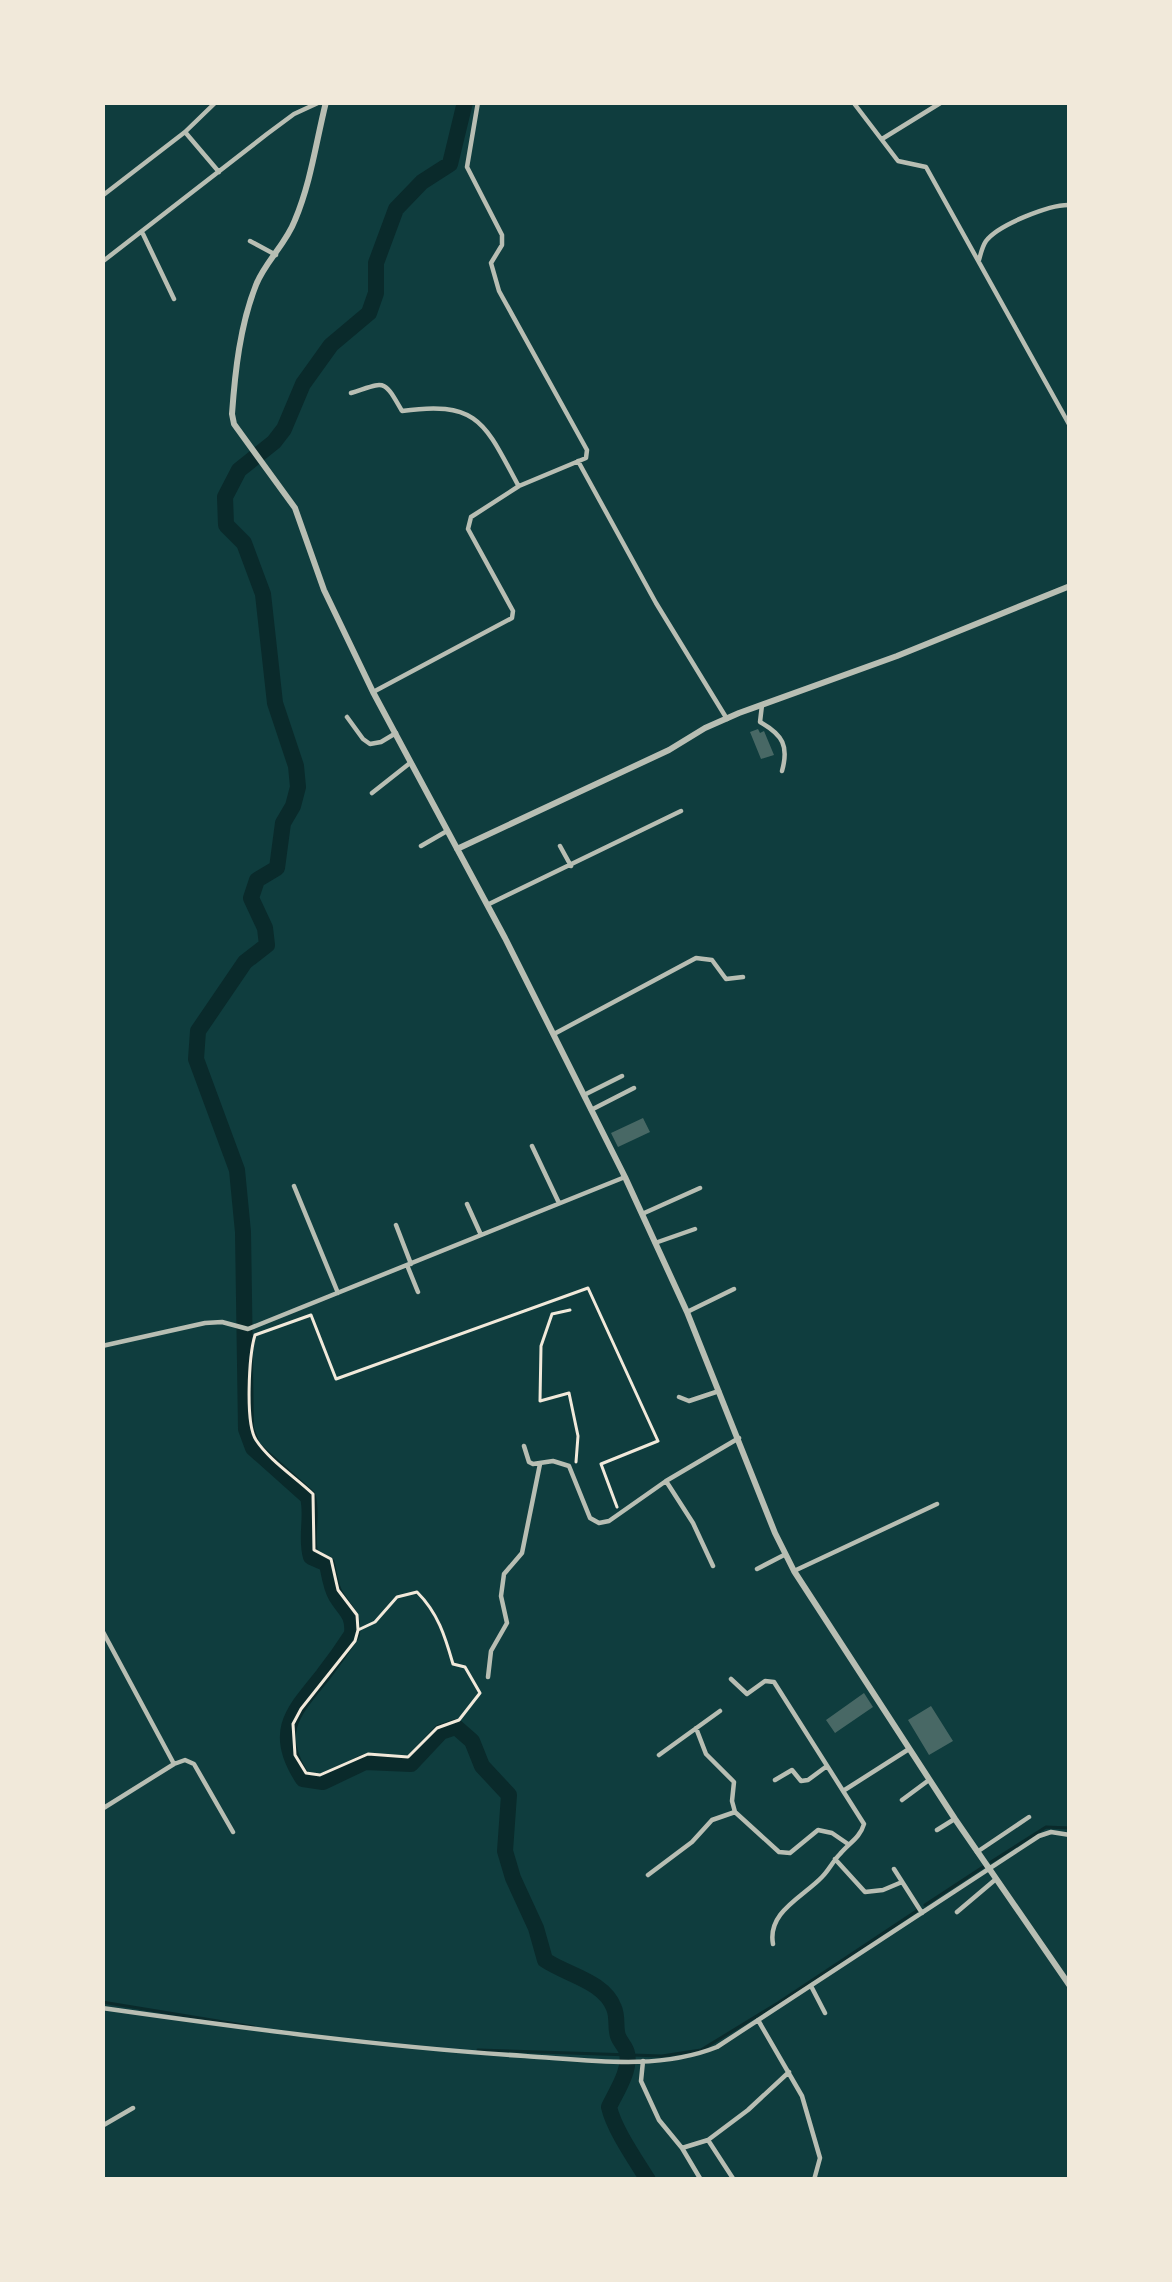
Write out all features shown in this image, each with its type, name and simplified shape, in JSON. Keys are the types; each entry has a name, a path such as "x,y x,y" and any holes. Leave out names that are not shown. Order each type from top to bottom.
{"street":[{"path":"102,196 216,102"},
{"path":"102,262 294,114 323,102"},
{"path":"323,102 308,185 295,222 256,286 238,353 232,414 242,436 295,508 324,590 373,692 625,1177 687,1312 794,1571 929,1780 1070,1985"},
{"path":"373,692 512,618 513,611 468,529 471,517 519,486 586,458 587,450 499,292 491,263 502,238 466,167 478,102"},
{"path":"853,102 898,160 926,167 1070,426"},
{"path":"914,102 922,113"},
{"path":"882,140 942,102"},
{"path":"185,132 219,172"},
{"path":"978,262 989,237 1049,206 1070,205"},
{"path":"142,232 174,299"},
{"path":"250,241 275,255"},
{"path":"351,393 386,385 402,411 431,408 476,417 519,486"},
{"path":"578,461 727,719"},
{"path":"458,850 727,719 1070,586"},
{"path":"762,705 760,722 786,748 782,771"},
{"path":"347,717 370,744 396,733"},
{"path":"372,793 411,762"},
{"path":"487,905 681,811"},
{"path":"421,846 447,830"},
{"path":"560,846 571,866"},
{"path":"554,1034 696,958 712,960 727,979 742,977"},
{"path":"584,1095 622,1076"},
{"path":"592,1110 634,1088"},
{"path":"532,1146 559,1203"},
{"path":"102,1346 191,1325 222,1322 248,1329 625,1177"},
{"path":"294,1186 338,1293"},
{"path":"642,1214 700,1188"},
{"path":"467,1204 481,1235"},
{"path":"396,1225 418,1292"},
{"path":"656,1243 695,1228"},
{"path":"687,1312 734,1288"},
{"path":"679,1397 689,1401 720,1391"},
{"path":"524,1446 530,1462 569,1466 590,1518 597,1523 609,1521 739,1438"},
{"path":"488,1677 491,1652 507,1623 501,1597 504,1574 522,1553 540,1464"},
{"path":"666,1481 713,1566"},
{"path":"794,1571 937,1504"},
{"path":"757,1569 786,1554"},
{"path":"102,1630 174,1764"},
{"path":"731,1679 747,1694 765,1681 775,1682 864,1825 818,1882 786,1907 774,1926 773,1944"},
{"path":"659,1755 720,1711"},
{"path":"696,1728 706,1754 734,1782 735,1812 781,1853 791,1852 818,1830 849,1844"},
{"path":"842,1791 909,1749"},
{"path":"102,1809 185,1760 194,1764 233,1832"},
{"path":"775,1780 792,1770 803,1781 827,1766"},
{"path":"902,1800 929,1780"},
{"path":"648,1875 692,1842 712,1820 735,1812"},
{"path":"977,1852 1029,1817"},
{"path":"937,1830 955,1819"},
{"path":"102,2008 457,2052 632,2061 697,2055 717,2047 1039,1835 1070,1835"},
{"path":"835,1858 865,1892 902,1882"},
{"path":"894,1869 922,1913"},
{"path":"957,1912 995,1879"},
{"path":"811,1986 825,2013"},
{"path":"758,2020 802,2096 820,2158 814,2180"},
{"path":"644,2061 641,2081 664,2129 701,2180"},
{"path":"682,2148 708,2140 789,2072"},
{"path":"102,2126 133,2108"},
{"path":"708,2140 734,2180"}],"path":[{"path":"358,1630 376,1622 397,1597 418,1592 442,1626 453,1664 465,1667 480,1693 459,1720 436,1728 408,1757 368,1754 320,1775 306,1773 296,1755 293,1724 356,1641 358,1630 356,1615 338,1590 331,1559 314,1550 313,1494 257,1442 251,1429 255,1335 311,1315 336,1379 588,1288 658,1442 601,1464 617,1509"},
{"path":"570,1310 552,1314 541,1346 540,1401 569,1393 578,1436 576,1463"}],"building":[{"path":"764,731 774,755 761,759 750,732"},
{"path":"643,1118 650,1132 618,1147 611,1133"},
{"path":"864,1693 873,1707 835,1733 826,1720"},
{"path":"931,1706 953,1741 929,1755 908,1720"}],"waterway":[{"path":"465,102 450,164 422,182 396,209 376,263 376,293 369,313 331,345 303,384 284,429 239,470 225,497 226,525 244,543 263,594 275,703 296,766 298,787 283,823 277,868 257,880 251,898 267,945 245,962 198,1031 196,1059 237,1170 243,1232 246,1429 253,1448 308,1497 311,1557 327,1564 334,1593 352,1622 352,1634 290,1723 294,1763 303,1779 323,1782 365,1762 411,1764 441,1732 456,1727 472,1741 482,1766 509,1795 505,1851 545,1960 594,1985 614,2008 617,2033 628,2060 609,2107 648,2180"},
{"path":"991,1862 1046,1827 1070,1828"},
{"path":"925,1905 983,1867"},
{"path":"478,2050 662,2056 701,2050 918,1910"},
{"path":"102,2002 254,2027"}]}
